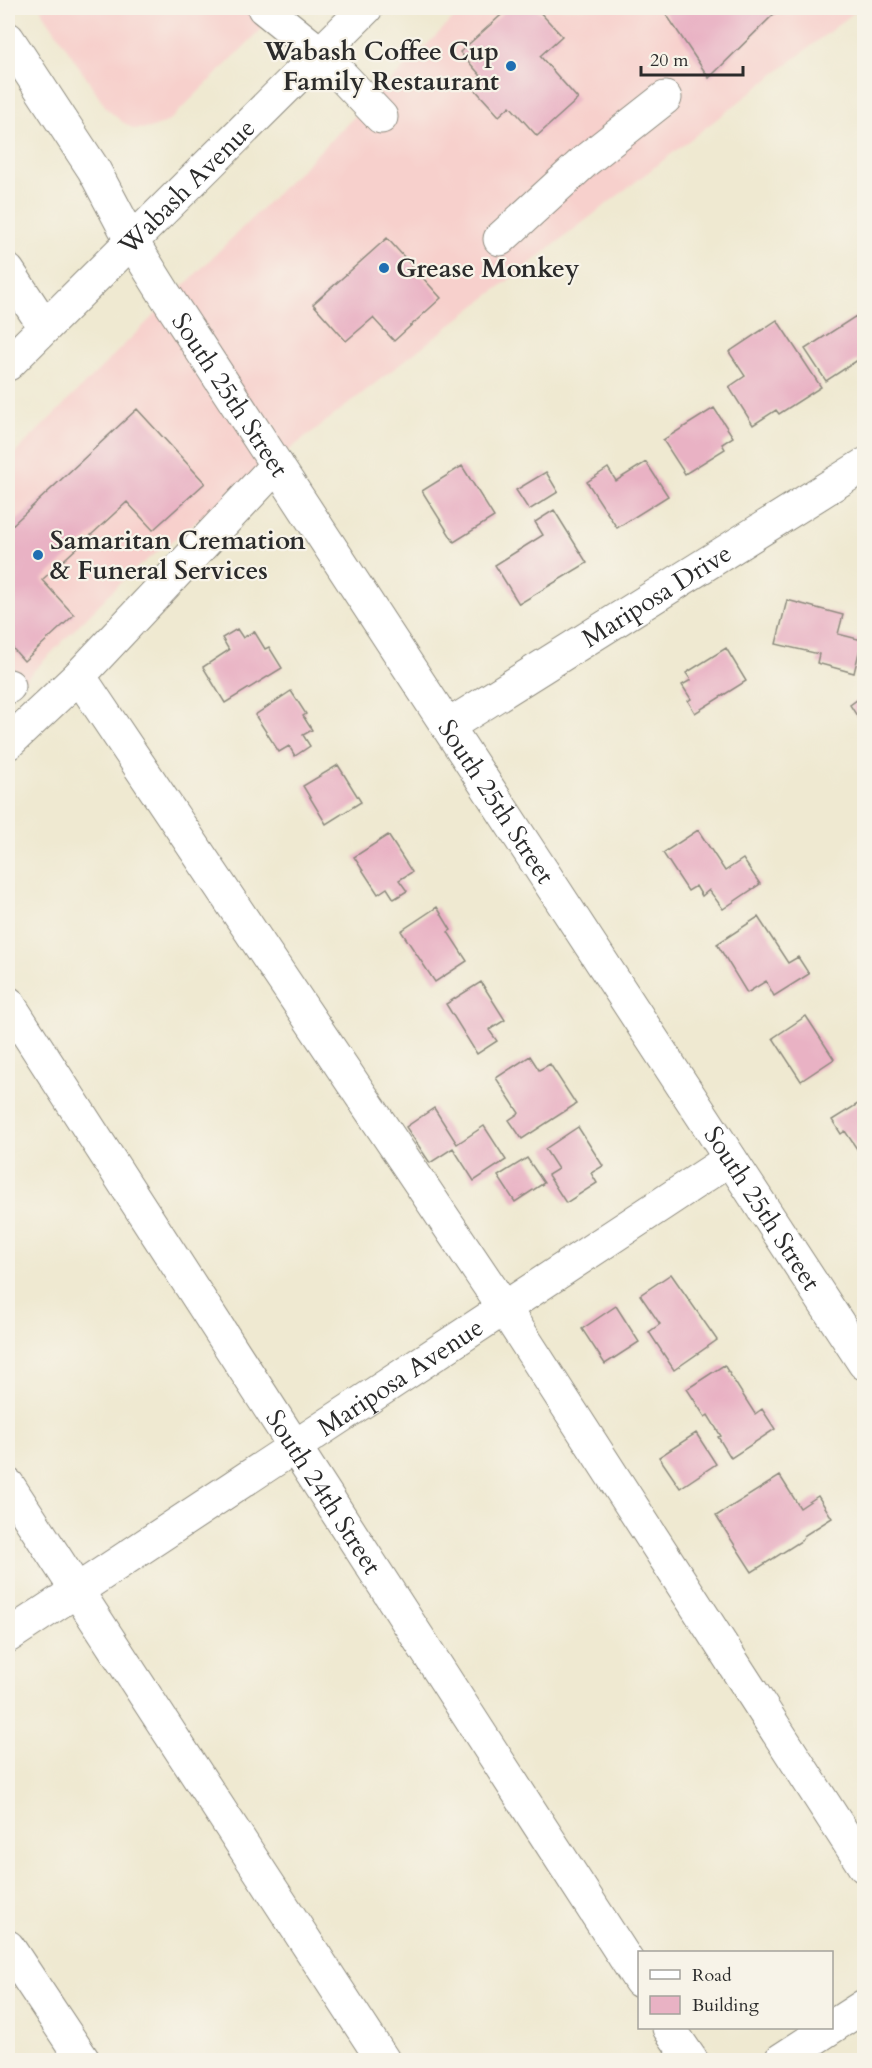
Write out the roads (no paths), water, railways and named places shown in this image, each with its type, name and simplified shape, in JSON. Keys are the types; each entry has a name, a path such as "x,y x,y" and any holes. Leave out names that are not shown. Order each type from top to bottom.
{"street":[{"path":"264,8 320,53 381,117"},
{"name":"Wabash Avenue","path":"8,364 366,8"},
{"name":"South 25th Street","path":"12,60 94,170 131,240 170,303 864,1363"},
{"path":"500,239 585,161 665,98"},
{"path":"8,271 45,327"},
{"path":"8,743 79,676 277,465"},
{"name":"Mariposa Drive","path":"448,726 861,474"},
{"path":"79,676 504,1308 864,1866"},
{"name":"South 24th Street","path":"8,1003 638,1979"},
{"name":"Mariposa Avenue","path":"8,1636 730,1159"},
{"path":"8,1485 383,2061"},
{"path":"8,1947 83,2061"},
{"path":"833,2027 864,2006"},
{"path":"670,2029 691,2061"},
{"path":"781,2061 829,2029"}],"place":[{"name":"Wabash Coffee Cup Family Restaurant","path":"511,66"},
{"name":"Grease Monkey","path":"384,268"},
{"name":"Samaritan Cremation & Funeral Services","path":"38,555"}]}
